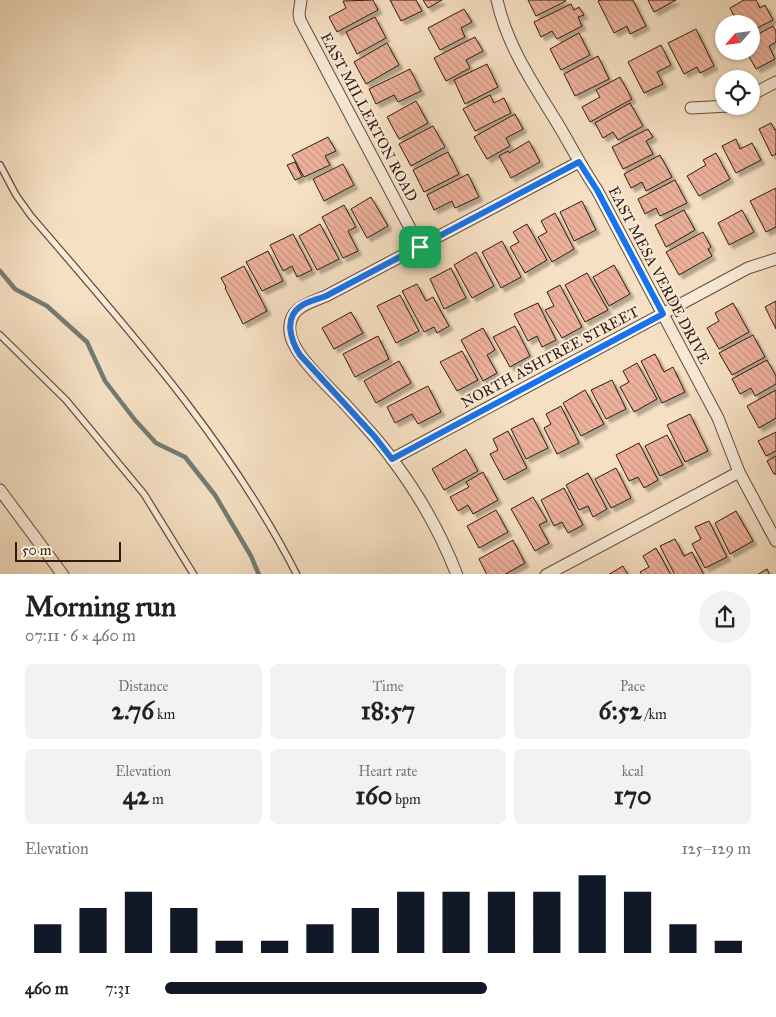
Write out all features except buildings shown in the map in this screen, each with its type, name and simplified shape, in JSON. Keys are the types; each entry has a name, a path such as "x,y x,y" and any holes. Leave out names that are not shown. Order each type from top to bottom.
{"street":[{"name":"EAST MILLERTON ROAD","path":"301,0 300,20 420,247"},
{"name":"EAST MESA VERDE DRIVE","path":"497,0 516,55 597,190 718,418 739,472 776,541"},
{"path":"760,90 776,82"},
{"path":"691,108 715,107"},
{"path":"457,574 443,540 420,496 375,437 300,355 291,337 290,324 300,306 326,296 579,162"},
{"name":"NORTH ASHTREE STREET","path":"392,459 748,268 776,259"},
{"path":"546,574 739,472"},
{"path":"0,490 63,574"}],"lane":[{"path":"0,165 31,216 167,376 210,433 247,486 274,530 297,574"},
{"path":"0,335 66,400 144,494 194,574"}],"waterway":[{"path":"0,271 15,289 47,306 87,342 105,381 135,420 156,443 185,457 215,495 251,556 259,574"}],"route":[{"path":"579,162 597,190 663,314 392,459 375,437 300,355 293,344 290,324 300,306 326,296 420,247 579,162"}]}
